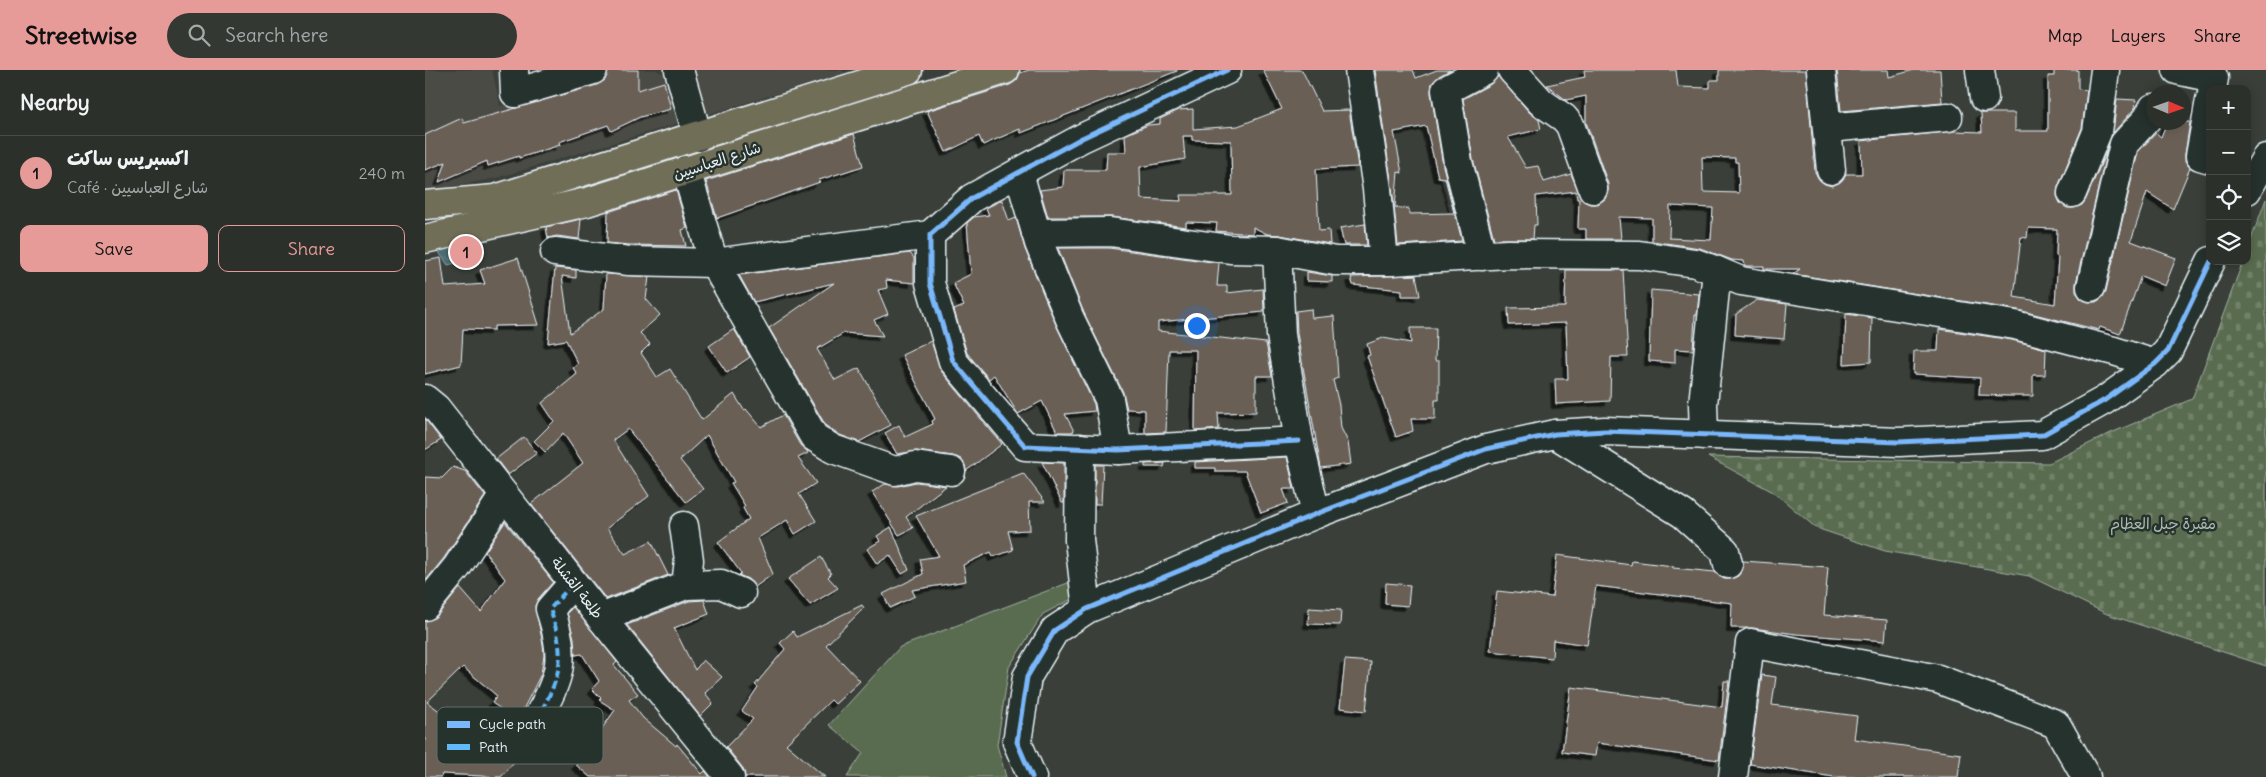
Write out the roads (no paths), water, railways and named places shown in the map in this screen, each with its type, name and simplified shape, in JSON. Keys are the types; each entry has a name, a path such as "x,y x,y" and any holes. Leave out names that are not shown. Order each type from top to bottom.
{"main road":[{"name":"شارع العباسيين","path":"425,204 495,199 698,137 874,75 908,70"},
{"name":"شارع العباسيين","path":"425,239 587,202 1005,70"}],"street":[{"path":"514,70 515,93 593,70"},
{"path":"679,70 698,137"},
{"path":"555,252 629,261 714,263 930,235 972,198 1082,138 1227,70"},
{"path":"1359,70 1377,189 1384,261"},
{"path":"1482,256 1458,162 1446,90 1484,70"},
{"path":"1512,70 1541,102 1564,118 1570,125 1593,189"},
{"path":"1821,70 1829,128 1831,170"},
{"path":"1980,70 1984,98"},
{"path":"2072,193 2097,132 2105,70"},
{"path":"2166,85 2176,70 2214,78 2213,85"},
{"path":"1829,128 1948,117"},
{"path":"2091,286 2124,144 2146,120"},
{"path":"2206,122 2200,156 2206,158"},
{"path":"687,170 714,263 814,437 833,449 895,471 915,466 951,470"},
{"path":"1019,173 1036,233 1070,319 1109,398 1118,450"},
{"path":"1036,233 1109,232 1230,249 1277,250 1335,261 1384,261 1482,256 1639,255 1695,263 1741,281 2015,325 2155,364"},
{"path":"930,235 930,283 953,361 1025,446 1118,450 1299,441"},
{"path":"1277,250 1281,336 1299,441 1316,514"},
{"path":"1032,777 1017,742 1027,677 1055,630 1087,609 1316,514 1486,449 1555,434 1605,431 1899,442 2042,435 2105,400 2155,364 2168,351 2209,265"},
{"path":"1704,435 1703,404 1717,271"},
{"name":"طلعة القشلة","path":"425,399 437,408 573,583 728,776"},
{"path":"1555,434 1683,514 1725,551 1728,564"},
{"path":"1079,448 1079,540 1087,609"},
{"path":"425,606 457,567 504,495"},
{"path":"684,526 689,560 686,584"},
{"path":"543,707 555,685 560,666 557,631 550,609 573,583"},
{"path":"601,618 686,584 721,584 741,593"},
{"path":"1733,777 1750,643 1938,679 2056,724 2086,777"}],"water":[{"path":"457,242 463,261 448,265 438,251"}],"place":[{"name":"اكسبريس ساكت","path":"466,252"}],"park label":[{"name":"مقبرة جبل العظام","path":"2163,524"}]}
